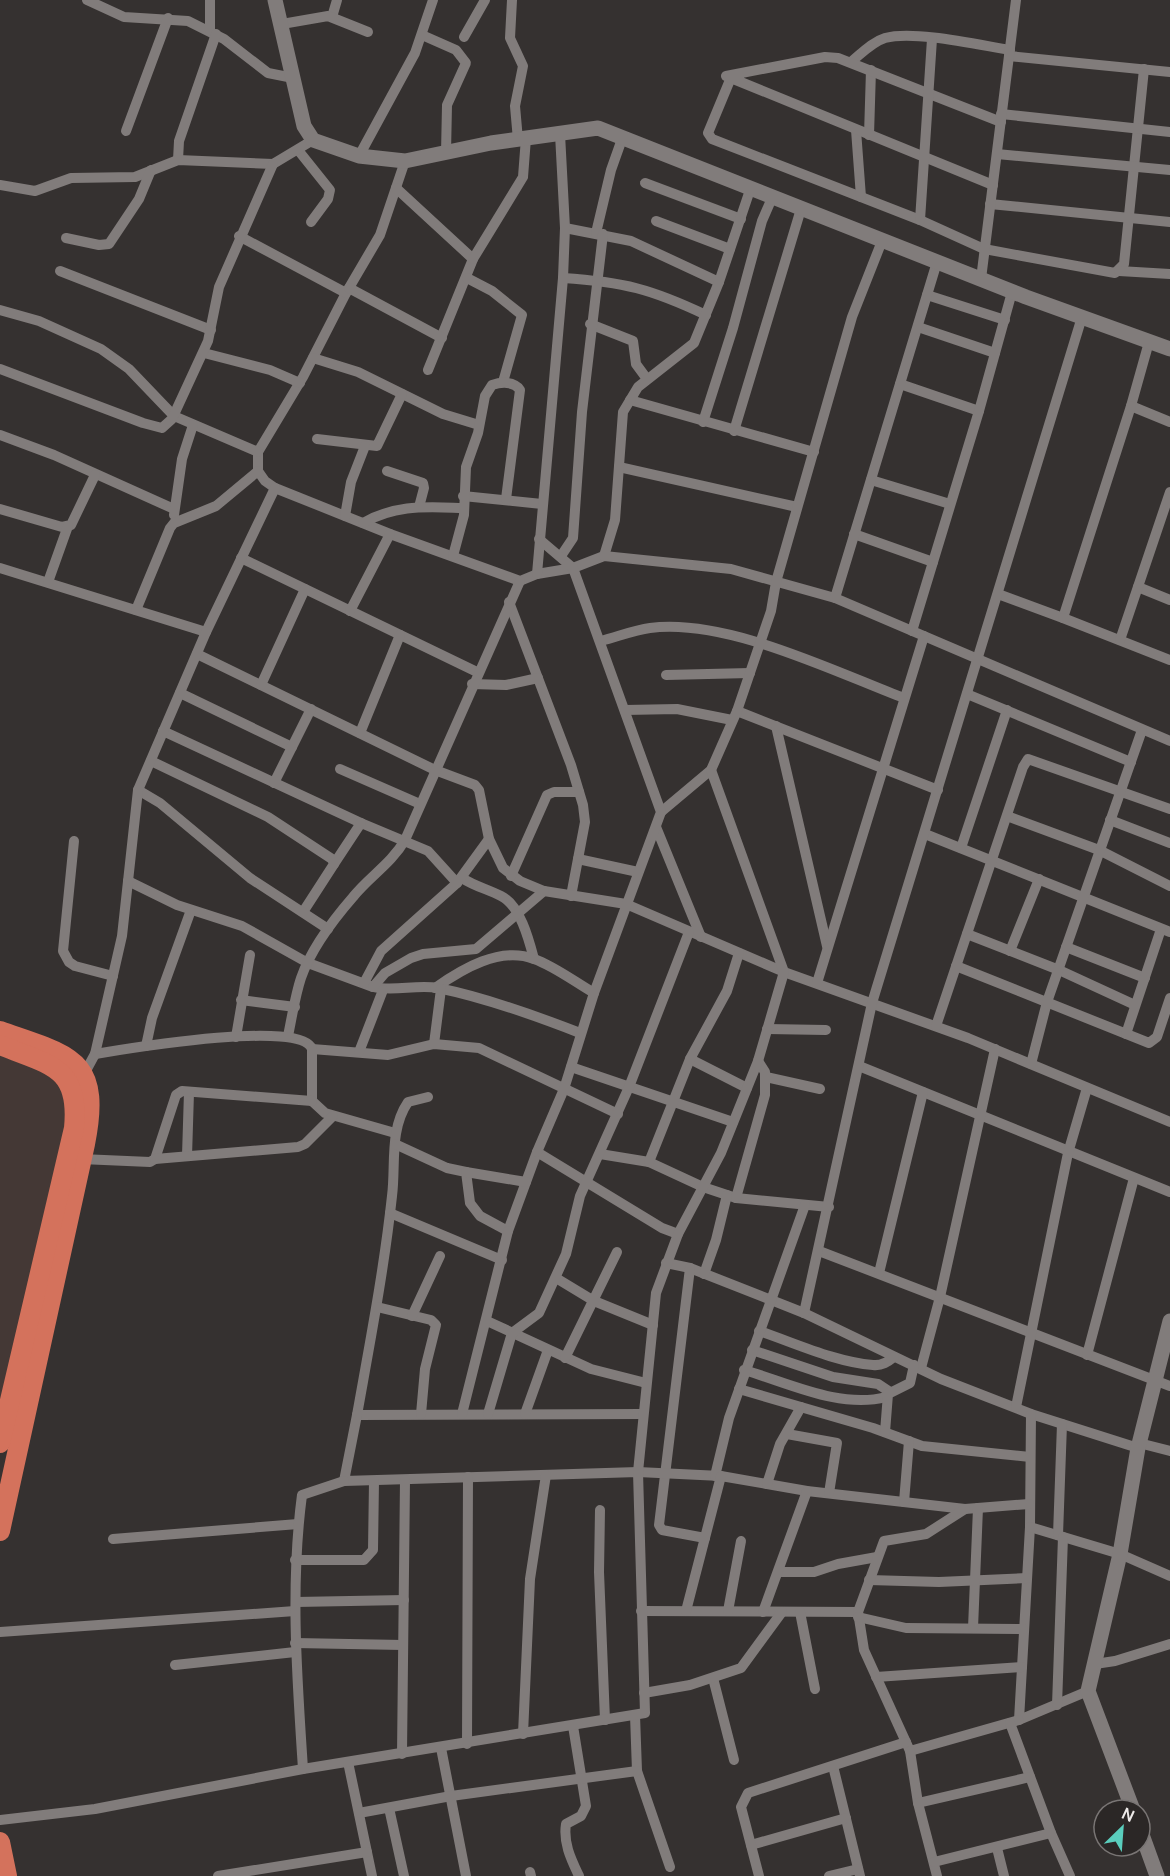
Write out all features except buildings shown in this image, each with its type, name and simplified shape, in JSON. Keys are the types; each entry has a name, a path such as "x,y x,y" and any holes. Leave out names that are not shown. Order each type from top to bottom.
{"highway":[{"path":"0,1031 65,1056 77,1080 74,1128 0,1443"},
{"path":"0,1045 77,1080 90,1093 91,1112 0,1531"},
{"path":"0,1842 7,1876"}],"street":[{"path":"87,0 124,17 188,21 213,33 268,73 293,78"},
{"path":"178,160 179,141 213,33 210,0"},
{"path":"275,0 304,126 313,140 359,156 405,161 522,139 598,128 1012,292 1170,349"},
{"path":"332,17 337,0"},
{"path":"359,156 422,34 433,0"},
{"path":"464,37 485,0"},
{"path":"428,370 474,259 523,177 522,139 514,106 523,66 510,38 512,0"},
{"path":"981,279 1016,0"},
{"path":"282,24 320,15 332,17 368,32"},
{"path":"126,131 168,18"},
{"path":"422,34 456,50 466,63 447,105 446,153"},
{"path":"851,62 872,45 886,38 932,39 1009,53 1170,72"},
{"path":"920,220 932,39"},
{"path":"993,185 726,77 825,57 851,62 1001,118 1170,132"},
{"path":"1119,271 1124,264 1144,69"},
{"path":"869,135 871,70"},
{"path":"730,80 709,128 709,136 712,139 920,220 984,249 1115,273 1119,271 1170,274"},
{"path":"856,130 861,197"},
{"path":"537,574 563,278 565,228 560,134"},
{"path":"561,556 573,538 590,324 600,234 611,170 622,139"},
{"path":"0,185 35,190 70,178 135,177 178,160 273,164 313,140"},
{"path":"298,150 330,190 328,199 311,222"},
{"path":"997,154 1170,170"},
{"path":"405,161 380,235 347,290 300,383 258,452 258,471 265,481 275,488 390,534 519,580 537,574 573,568 604,556 731,569 835,598 1170,741"},
{"path":"0,369 158,428 166,426 174,416 204,353 219,287 239,236 273,164"},
{"path":"66,238 99,245 109,244 139,199 151,170"},
{"path":"645,183 741,219"},
{"path":"396,188 474,259"},
{"path":"604,556 615,520 623,412 638,387 694,342 719,282 750,190"},
{"path":"703,422 733,328 762,222 772,198"},
{"path":"990,204 1170,222"},
{"path":"734,431 801,209"},
{"path":"656,221 730,249"},
{"path":"565,228 631,241 719,282"},
{"path":"239,236 442,338"},
{"path":"462,1414 508,1231 537,1152 564,1089 594,993 661,812 711,770 735,716 771,612 776,582 852,317 882,241"},
{"path":"835,598 938,262"},
{"path":"60,271 211,330"},
{"path":"467,278 492,291 522,315 503,382"},
{"path":"563,278 632,285 660,293 706,315"},
{"path":"912,631 979,411 1012,292"},
{"path":"927,296 1005,320"},
{"path":"0,310 39,321 108,353 129,369 174,416 258,452"},
{"path":"804,1313 872,1003 1082,317"},
{"path":"590,324 633,341 636,364 647,379"},
{"path":"918,327 995,353"},
{"path":"1063,618 1131,406 1149,342"},
{"path":"204,353 270,370 300,383"},
{"path":"313,358 358,372 443,414 479,425"},
{"path":"453,556 464,515 466,467 488,389 492,385 503,382 515,385 520,390 506,499"},
{"path":"900,384 979,411"},
{"path":"317,439 374,447 379,444 402,393"},
{"path":"630,400 814,452"},
{"path":"1131,406 1170,422"},
{"path":"174,523 182,459 193,425"},
{"path":"0,435 54,455 174,509"},
{"path":"345,516 351,482 365,446"},
{"path":"619,467 797,507"},
{"path":"136,610 164,537 174,523 216,506 258,471"},
{"path":"387,471 423,483 424,488 419,507"},
{"path":"48,582 68,526 74,522 95,475"},
{"path":"871,480 950,504"},
{"path":"77,1080 96,1054 122,936 138,790 206,632 275,488"},
{"path":"1120,640 1170,492"},
{"path":"463,496 542,504"},
{"path":"363,523 387,511 419,507 463,508"},
{"path":"0,509 68,526"},
{"path":"350,611 390,534"},
{"path":"854,534 933,562"},
{"path":"539,539 573,568 661,812"},
{"path":"242,558 477,672"},
{"path":"0,568 206,632"},
{"path":"288,1036 301,978 328,929 354,895 385,868 405,840 519,580"},
{"path":"1138,587 1170,600"},
{"path":"261,685 305,589"},
{"path":"998,594 1170,660"},
{"path":"509,602 579,792 585,822 571,896"},
{"path":"601,641 650,628 715,632 760,644 904,698"},
{"path":"360,733 400,635"},
{"path":"817,984 924,636"},
{"path":"197,654 435,770 475,785 479,790 489,838 503,868 511,876 544,891 626,904 784,972 936,1026 1087,1088 1169,1118"},
{"path":"666,675 750,673"},
{"path":"472,684 506,685 538,678"},
{"path":"180,693 292,747"},
{"path":"967,694 1131,762"},
{"path":"274,783 310,709"},
{"path":"625,710 677,709 735,716 776,726 938,790"},
{"path":"961,848 1007,710"},
{"path":"776,726 828,949"},
{"path":"1032,1064 1047,1002 1142,730"},
{"path":"163,731 361,823 405,840 433,854 459,880 508,900 528,938 534,959"},
{"path":"936,1026 1028,759 1170,809"},
{"path":"151,761 268,818 312,844 332,859 334,864"},
{"path":"340,769 420,804"},
{"path":"0,1820 94,1809 303,1769 467,1744 645,1713 638,1472 656,1293 678,1234 703,1187 758,1061 784,972 711,770"},
{"path":"138,790 160,803 243,873 328,929"},
{"path":"511,876 547,795 554,792 579,792"},
{"path":"1007,816 1100,849 1170,886"},
{"path":"1110,820 1170,843"},
{"path":"303,912 361,823"},
{"path":"656,827 701,937"},
{"path":"925,834 1166,931"},
{"path":"359,1052 381,951 459,880 489,838"},
{"path":"74,841 63,951 65,957 75,966 113,976"},
{"path":"578,859 638,872"},
{"path":"1010,951 1039,879"},
{"path":"128,880 191,910 242,926 308,963 374,987 438,988 521,1010 580,1033"},
{"path":"374,987 385,973 411,958 423,954 476,949 544,891"},
{"path":"146,1046 152,1018 191,910"},
{"path":"1126,1034 1144,978 1170,920"},
{"path":"488,1414 512,1333 539,1314 556,1278 573,1236 580,1196 618,1114 689,932"},
{"path":"967,934 1059,970 1135,1005"},
{"path":"1066,947 1144,978"},
{"path":"649,1162 690,1059 727,991 739,953"},
{"path":"236,1037 240,1000 250,955"},
{"path":"438,988 488,958 509,956 534,959 594,993"},
{"path":"956,966 1149,1043 1154,1042 1170,998"},
{"path":"434,1044 438,988"},
{"path":"240,1000 295,1007"},
{"path":"768,1029 826,1030"},
{"path":"96,1054 146,1046 236,1037 288,1036 303,1039 312,1048 388,1055 434,1044 479,1048 618,1114"},
{"path":"312,1048 312,1101"},
{"path":"744,1370 852,1400 888,1395 910,1383 918,1366 940,1297 995,1049"},
{"path":"690,1059 747,1088"},
{"path":"704,1274 765,1095 766,1077 758,1061"},
{"path":"859,1066 980,1114 1068,1153 1170,1192"},
{"path":"571,1067 733,1122"},
{"path":"766,1077 820,1089"},
{"path":"1016,1407 1068,1153 1087,1088"},
{"path":"155,1159 176,1095 182,1091 312,1101 324,1113 395,1139 447,1168 526,1182"},
{"path":"187,1156 189,1092"},
{"path":"879,1273 923,1092"},
{"path":"344,1482 377,1307 390,1213 395,1139 408,1102 428,1097"},
{"path":"81,1159 150,1162 155,1159 298,1147 305,1144 333,1116"},
{"path":"537,1152 662,1228 678,1234"},
{"path":"600,1154 649,1162 703,1187 732,1197 829,1207"},
{"path":"466,1172 470,1203 480,1216 508,1231"},
{"path":"1087,1355 1134,1178"},
{"path":"686,1611 705,1538 729,1418 744,1370 805,1205"},
{"path":"390,1213 502,1260"},
{"path":"819,1251 1154,1382 1170,1386"},
{"path":"565,1358 617,1252"},
{"path":"412,1316 440,1256"},
{"path":"666,1263 690,1268 804,1313 941,1379 1031,1414 1138,1446 1170,1451"},
{"path":"690,1268 660,1529 705,1538"},
{"path":"556,1278 594,1301 653,1325"},
{"path":"377,1307 431,1320 436,1325 425,1369 422,1414"},
{"path":"487,1321 565,1358 606,1374 646,1383"},
{"path":"1128,1798 1088,1691 1120,1554 1138,1446 1170,1322"},
{"path":"759,1331 824,1353 873,1365 887,1363 894,1357"},
{"path":"525,1414 548,1350"},
{"path":"752,1350 833,1377 879,1384 888,1395 885,1432"},
{"path":"739,1389 885,1432 933,1449 1030,1457"},
{"path":"767,1484 775,1457 801,1407"},
{"path":"357,1415 644,1414"},
{"path":"1031,1414 1030,1527 1023,1629 1023,1667 1015,1721 1030,1777 1070,1876"},
{"path":"1057,1705 1062,1424"},
{"path":"787,1434 837,1443 829,1493"},
{"path":"904,1502 909,1441"},
{"path":"303,1769 295,1648 295,1560 302,1495 344,1482 638,1472 718,1476 807,1491 964,1509 1029,1504"},
{"path":"523,1734 530,1579 546,1475"},
{"path":"467,1744 468,1477"},
{"path":"295,1560 364,1560 369,1557 373,1550 374,1480"},
{"path":"402,1754 405,1480"},
{"path":"763,1612 807,1491"},
{"path":"973,1628 978,1508"},
{"path":"937,1876 918,1803 908,1746 864,1650 858,1615 881,1545 888,1538 926,1534 964,1509"},
{"path":"600,1510 599,1572 605,1720"},
{"path":"113,1539 298,1524"},
{"path":"1030,1527 1120,1554 1170,1576"},
{"path":"728,1611 741,1541"},
{"path":"779,1572 814,1572 838,1564 877,1557"},
{"path":"869,1580 1027,1578"},
{"path":"0,1632 296,1606 404,1600"},
{"path":"641,1611 800,1612 858,1615 906,1628 1023,1629"},
{"path":"644,1694 690,1685 741,1668 782,1612"},
{"path":"800,1612 815,1689"},
{"path":"1095,1664 1115,1661 1170,1644"},
{"path":"175,1665 295,1648 403,1645"},
{"path":"876,1677 1023,1667"},
{"path":"713,1678 734,1760"},
{"path":"759,1876 741,1807 748,1793 833,1766 1015,1721 1088,1691"},
{"path":"635,1715 637,1771 670,1867"},
{"path":"573,1726 585,1810 566,1824 565,1834 579,1876"},
{"path":"441,1748 466,1876"},
{"path":"348,1762 372,1876"},
{"path":"829,1876 859,1873 833,1766"},
{"path":"359,1813 451,1796 637,1771"},
{"path":"918,1803 1030,1777"},
{"path":"389,1808 404,1876"},
{"path":"751,1845 846,1818"},
{"path":"934,1862 1051,1833"},
{"path":"997,1848 1004,1876"},
{"path":"218,1876 367,1852"},
{"path":"1150,1858 1157,1876"}],"shaded area":[{"path":"0,1052 38,1068 65,1085 66,1120 0,1427"}]}
